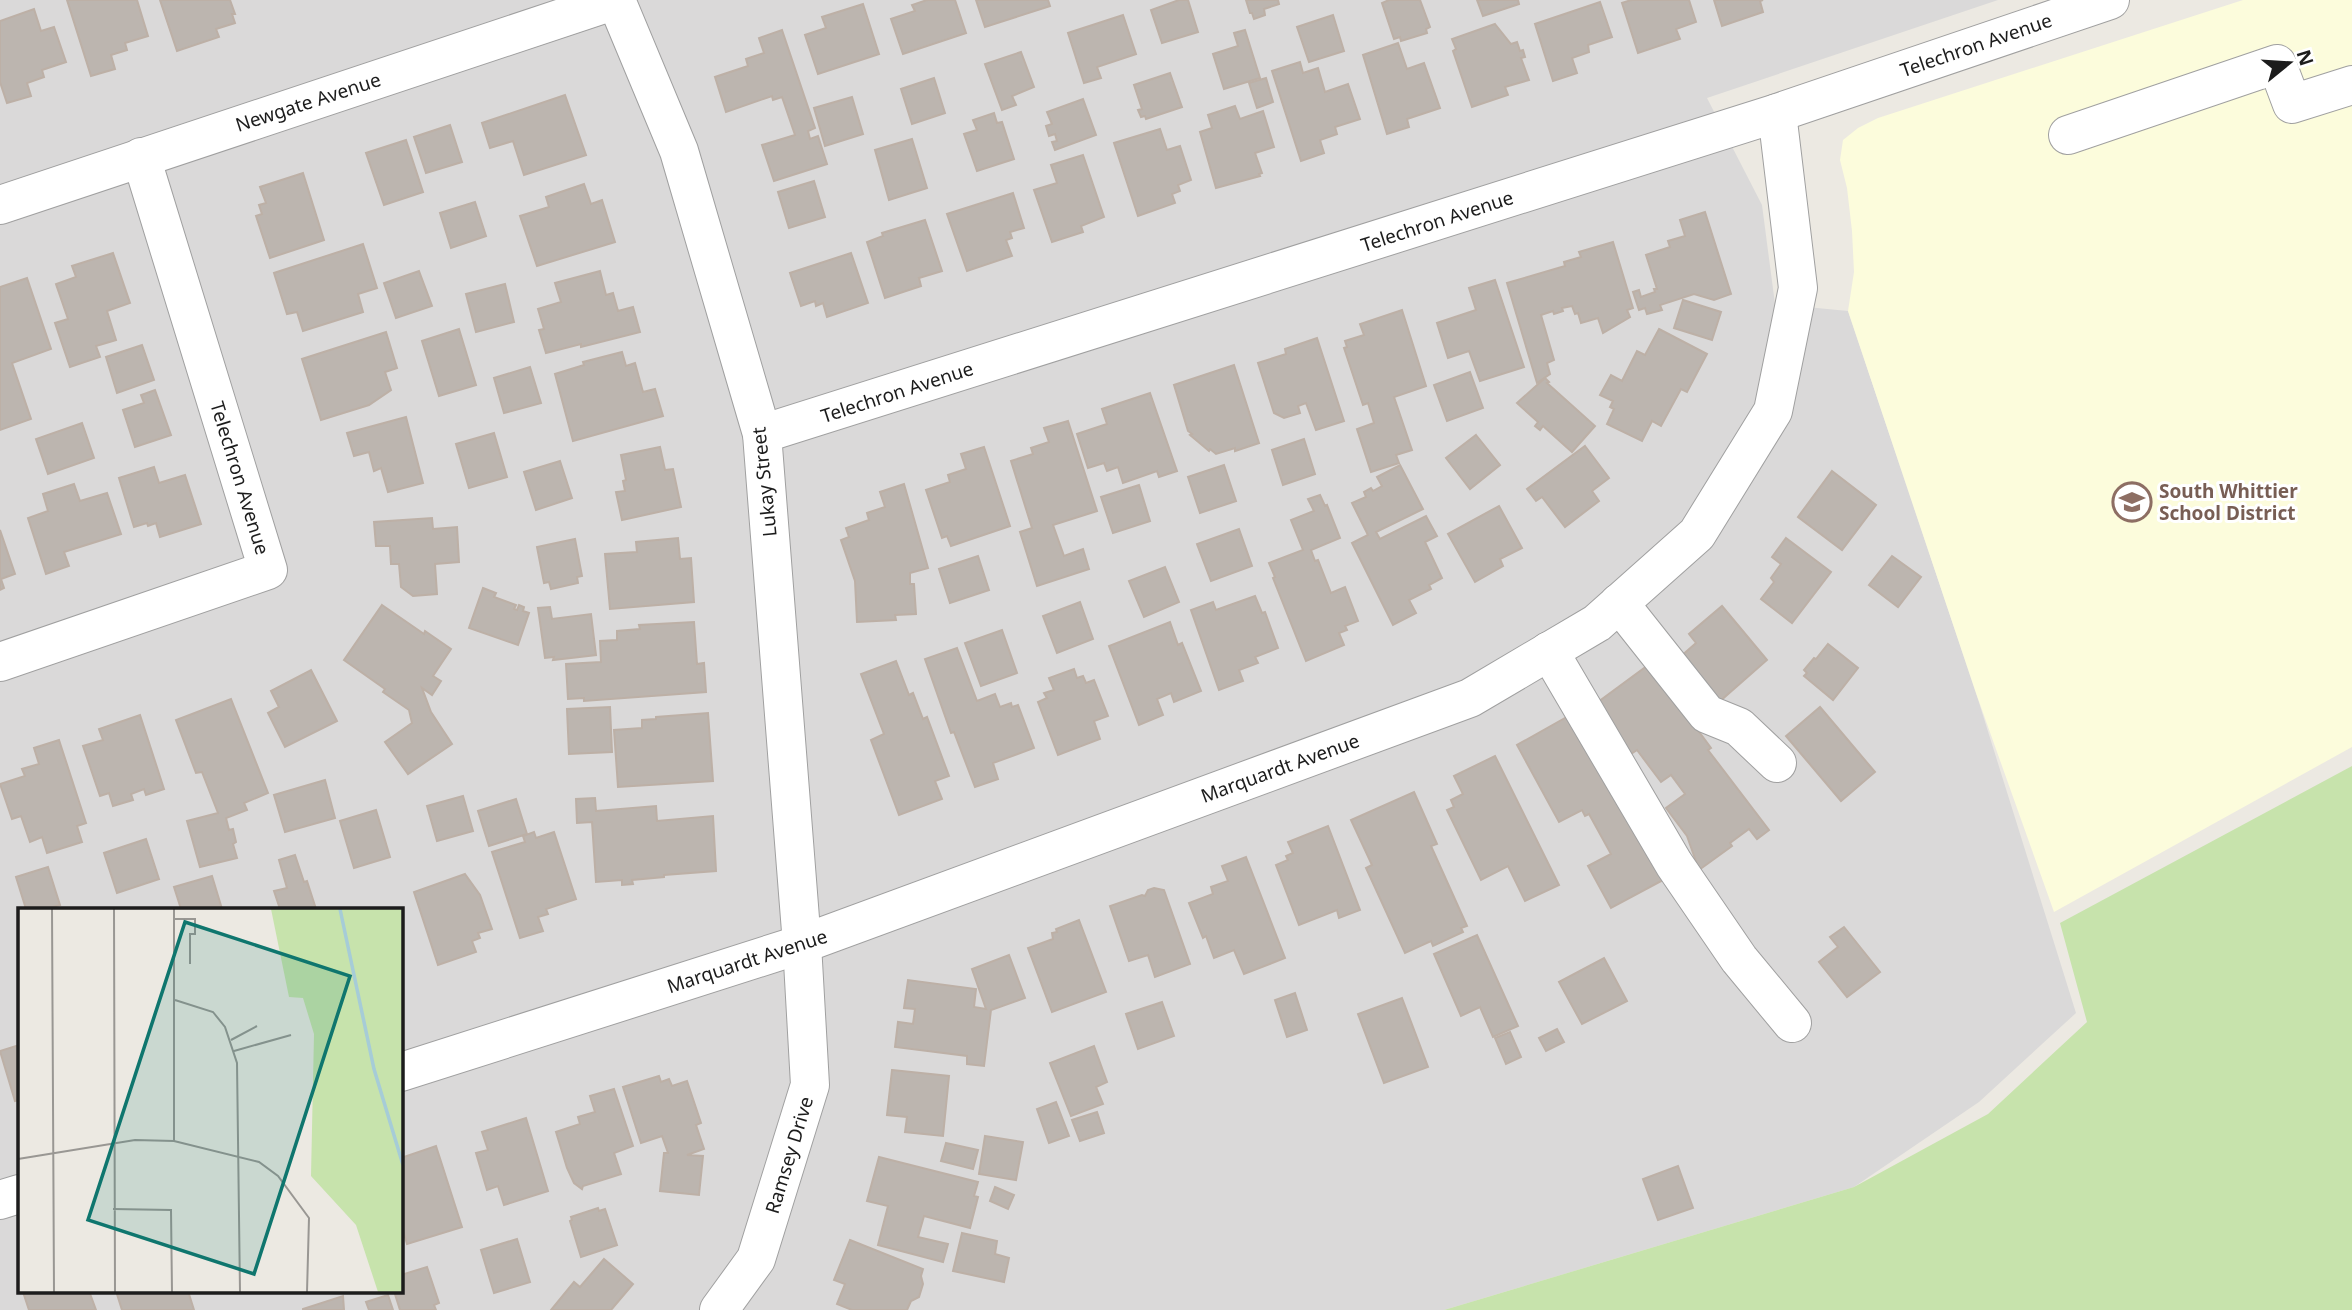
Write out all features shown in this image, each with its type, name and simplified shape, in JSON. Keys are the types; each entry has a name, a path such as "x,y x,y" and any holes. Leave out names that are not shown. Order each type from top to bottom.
{"street":[{"name":"Newgate Avenue","path":"0,205 616,0"},
{"name":"Lukay Street","path":"616,0 679,151 762,434 802,944"},
{"name":"Telechron Avenue","path":"762,434 1777,113 2110,0"},
{"path":"2068,135 2277,64 2292,104 2352,85"},
{"name":"Marquardt Avenue","path":"402,1072 802,944 1470,698 1597,623 1698,534 1773,411 1798,288 1777,113"},
{"name":"Telechron Avenue","path":"0,662 268,570 141,157"},
{"path":"1619,603 1707,714 1739,727 1777,763"},
{"path":"1549,651 1674,864 1739,959 1792,1023"},
{"name":"Ramsey Drive","path":"719,1310 756,1259 810,1086 802,944"},
{"path":"0,1200 18,1194"}],"shaded area":[{"path":"0,0 1998,0 1707,98 1762,205 1775,304 1848,311 1976,693 2076,1013 1979,1102 1854,1187 1444,1310 0,1310"},
{"name":"South Whittier School District","path":"2243,0 2352,0 2352,747 2054,912 1976,693 1848,311 1854,272 1847,188 1840,160 1843,140 1858,128 1878,118"}],"green space":[{"path":"2352,766 2352,1310 1444,1310 1854,1187 1988,1114 2087,1022 2060,923"}],"building":[{"path":"67,0 137,0 148,36 125,43 127,50 111,55 115,69 91,76"},
{"path":"160,0 230,0 235,23 216,29 219,37 177,51"},
{"path":"927,0 955,0 966,33 903,54 891,19 915,11 912,5"},
{"path":"976,0 1048,0 1050,6 985,27"},
{"path":"1179,0 1188,0 1198,32 1162,43 1151,10"},
{"path":"1246,0 1278,0 1279,4 1264,9 1265,15 1254,19"},
{"path":"1389,0 1420,0 1430,27 1426,29 1427,33 1401,41 1400,37 1394,39 1382,3"},
{"path":"1477,0 1518,0 1519,4 1483,16"},
{"path":"1631,0 1689,0 1696,22 1676,29 1680,39 1638,53 1622,3"},
{"path":"1714,0 1763,0 1760,1 1763,12 1722,26"},
{"path":"1600,2 1612,37 1588,45 1589,52 1572,58 1577,73 1553,81 1535,24"},
{"path":"863,4 879,54 818,74 805,35 826,28 822,17"},
{"path":"34,9 41,31 54,27 66,62 42,70 44,77 27,83 31,96 7,103 0,82 0,21"},
{"path":"1123,15 1136,54 1097,67 1101,78 1084,83 1068,33"},
{"path":"1333,15 1344,51 1309,62 1297,27"},
{"path":"1495,24 1511,44 1517,42 1520,51 1523,50 1525,57 1521,58 1529,80 1505,87 1508,95 1472,107 1453,51 1456,49 1452,39"},
{"path":"782,30 815,128 808,131 810,139 818,136 827,164 774,181 762,145 795,135 782,97 773,100 772,96 726,112 715,77 748,66 746,59 764,53 759,38"},
{"path":"1245,30 1260,78 1224,89 1213,54 1238,46 1234,33"},
{"path":"1398,43 1407,69 1424,63 1440,108 1407,119 1409,127 1387,134 1363,55"},
{"path":"1021,52 1034,87 1012,96 1016,105 1002,110 985,64"},
{"path":"1300,62 1303,73 1318,68 1325,92 1348,84 1360,119 1335,127 1337,134 1320,140 1324,153 1301,161 1272,71"},
{"path":"1170,73 1182,107 1146,119 1145,116 1141,117 1138,110 1142,109 1134,85"},
{"path":"934,78 945,113 912,124 901,89"},
{"path":"1266,78 1273,102 1257,108 1249,83"},
{"path":"565,95 586,155 524,175 513,141 490,148 482,123"},
{"path":"852,97 863,134 825,146 814,108"},
{"path":"1083,99 1096,135 1055,150 1052,142 1057,141 1055,134 1049,136 1046,126 1052,124 1047,112"},
{"path":"1235,106 1240,119 1263,111 1274,147 1255,153 1262,173 1260,176 1216,188 1200,132 1212,128 1208,115"},
{"path":"994,113 997,123 1002,122 1014,159 977,171 964,134 977,130 973,120"},
{"path":"450,125 462,162 426,173 414,137"},
{"path":"1160,129 1167,150 1180,146 1191,180 1178,185 1180,191 1172,194 1175,203 1138,216 1114,143"},
{"path":"912,139 927,188 889,200 875,150"},
{"path":"406,140 423,192 384,205 366,153"},
{"path":"1083,155 1104,217 1081,226 1083,232 1052,242 1034,190 1057,183 1051,165"},
{"path":"303,173 324,240 270,258 256,216 262,214 259,205 266,203 260,187"},
{"path":"814,181 825,217 789,228 778,192"},
{"path":"584,184 591,204 602,200 615,242 537,266 520,216 549,207 546,197"},
{"path":"1013,193 1024,228 1010,232 1012,238 1006,240 1012,256 967,271 947,214"},
{"path":"475,202 486,236 451,248 440,213"},
{"path":"1705,212 1731,294 1714,300 1694,294 1660,305 1662,310 1647,314 1645,308 1639,310 1633,292 1639,290 1641,297 1657,289 1646,255 1670,247 1668,241 1685,236 1680,220"},
{"path":"925,220 942,271 919,278 921,286 885,298 867,242 883,236 882,233"},
{"path":"1613,242 1633,308 1627,310 1630,317 1603,333 1598,318 1581,323 1572,306 1562,308 1563,311 1554,314 1553,311 1541,315 1554,360 1547,363 1550,374 1537,383 1507,283 1565,266 1564,262 1581,257 1579,252"},
{"path":"363,244 377,288 358,294 363,312 303,331 297,312 287,314 274,273"},
{"path":"113,253 130,303 107,311 116,340 96,346 100,357 70,367 55,323 68,319 56,284 76,277 72,266"},
{"path":"851,253 868,303 827,317 823,303 816,306 815,301 801,306 790,273"},
{"path":"419,271 432,306 396,318 384,283"},
{"path":"600,271 606,295 613,293 618,311 633,307 640,332 546,353 539,330 544,329 538,309 561,302 555,283"},
{"path":"27,278 51,349 12,363 31,419 0,430 0,287"},
{"path":"1495,280 1524,367 1480,381 1469,351 1448,358 1437,323 1476,310 1469,288"},
{"path":"505,284 514,322 476,332 466,294"},
{"path":"1683,300 1721,312 1712,340 1674,328"},
{"path":"1402,310 1426,386 1394,397 1412,450 1396,455 1399,463 1371,472 1357,429 1374,423 1368,403 1363,405 1344,348 1347,347 1345,341 1364,335 1360,324"},
{"path":"459,329 476,385 439,396 422,341"},
{"path":"1659,329 1707,354 1687,392 1681,389 1661,426 1652,421 1642,441 1607,424 1614,409 1610,407 1613,401 1600,395 1611,375 1622,381 1637,351 1645,355"},
{"path":"386,332 397,368 385,372 391,390 369,405 321,420 302,359"},
{"path":"1317,338 1344,421 1316,430 1306,403 1298,406 1300,413 1284,418 1274,413 1258,363 1286,354 1285,349"},
{"path":"142,345 154,380 117,393 106,357"},
{"path":"622,352 626,366 635,363 643,392 655,389 663,416 573,441 555,374 584,365 583,362"},
{"path":"1234,365 1259,443 1216,454 1190,435 1192,434 1188,431 1174,385"},
{"path":"530,367 541,403 504,413 494,378"},
{"path":"1470,372 1483,408 1447,421 1434,385"},
{"path":"1545,378 1549,382 1547,383 1595,426 1572,452 1543,426 1540,430 1535,426 1538,422 1517,403"},
{"path":"155,390 171,435 135,447 123,410 144,403 141,395"},
{"path":"1150,393 1177,471 1159,477 1157,471 1123,483 1118,467 1107,471 1104,463 1088,468 1077,434 1107,424 1102,409"},
{"path":"406,417 423,483 388,492 381,468 374,471 369,452 354,456 347,433"},
{"path":"1068,421 1097,511 1053,525 1064,556 1083,549 1089,569 1037,586 1020,532 1032,528 1011,461 1033,454 1031,448 1049,442 1044,428"},
{"path":"82,423 94,458 48,474 36,439"},
{"path":"494,433 507,477 469,488 456,444"},
{"path":"1476,435 1500,465 1470,489 1446,458"},
{"path":"1304,439 1315,474 1283,485 1272,450"},
{"path":"1585,446 1609,478 1592,491 1599,501 1565,527 1542,497 1536,501 1527,489"},
{"path":"660,447 665,470 673,469 681,507 622,520 616,492 625,491 623,481 626,480 621,455"},
{"path":"984,447 1010,526 951,546 947,536 942,538 926,490 950,482 948,475 966,469 961,454"},
{"path":"560,461 572,498 536,510 524,472"},
{"path":"1224,465 1236,501 1200,513 1188,477"},
{"path":"1400,465 1423,509 1376,532 1380,539 1426,516 1437,536 1425,542 1442,578 1429,585 1431,589 1409,600 1416,613 1393,625 1352,543 1368,535 1352,503 1366,497 1364,492 1371,488 1373,491 1382,486 1377,477"},
{"path":"154,467 159,483 185,475 201,524 160,537 156,523 134,527 119,478"},
{"path":"1832,471 1876,505 1842,550 1798,517"},
{"path":"74,484 80,501 107,493 121,534 64,552 69,566 46,574 28,518 48,511 43,494"},
{"path":"904,484 928,568 910,573 910,584 914,584 916,614 895,615 896,620 857,622 855,581 841,540 849,537 846,528 869,520 867,513 885,507 880,492"},
{"path":"1139,485 1150,521 1113,533 1101,497"},
{"path":"1320,495 1325,506 1327,505 1340,538 1311,550 1315,561 1318,560 1331,593 1345,587 1358,621 1345,626 1347,630 1339,633 1344,645 1306,661 1269,563 1303,550 1291,520 1314,511 1308,499"},
{"path":"1499,506 1522,548 1500,559 1503,566 1475,582 1448,534"},
{"path":"432,518 433,529 457,527 459,562 435,564 437,594 413,596 401,587 399,564 391,564 390,546 376,546 374,522"},
{"path":"1239,529 1252,566 1211,581 1197,544"},
{"path":"0,530 15,574 1,579 4,588 0,590"},
{"path":"678,538 680,559 691,558 694,602 610,609 605,554 637,552 636,542"},
{"path":"1786,538 1831,572 1792,623 1761,599 1774,582 1771,578 1781,564 1772,557"},
{"path":"575,539 582,576 577,577 578,583 551,589 549,582 544,583 537,547"},
{"path":"978,556 989,590 950,603 939,569"},
{"path":"1892,556 1921,577 1898,607 1869,585"},
{"path":"1165,567 1179,602 1144,617 1129,581"},
{"path":"483,588 496,593 494,597 516,605 514,609 517,610 519,605 524,607 523,611 529,613 518,645 469,628"},
{"path":"1255,596 1262,613 1265,612 1278,648 1255,657 1258,663 1239,670 1243,681 1219,690 1191,610 1213,602 1216,610"},
{"path":"1080,602 1093,639 1057,653 1043,616"},
{"path":"382,605 451,649 433,676 441,681 432,695 422,688 431,712 452,744 408,774 385,742 412,723 409,710 344,660"},
{"path":"1722,606 1767,660 1719,702 1680,657 1696,643 1689,634"},
{"path":"550,607 552,619 591,614 596,655 553,660 554,657 545,658 538,608"},
{"path":"694,622 697,664 704,663 706,692 584,701 584,698 568,699 566,664 601,662 600,641 617,640 617,631 640,629 639,625"},
{"path":"1170,622 1178,645 1182,643 1201,691 1174,702 1171,693 1157,699 1163,715 1139,725 1109,646"},
{"path":"1002,630 1017,673 981,686 965,643"},
{"path":"1828,644 1858,668 1833,700 1804,676 1807,673 1804,670"},
{"path":"957,648 977,701 995,694 1000,707 1011,703 1012,707 1018,705 1034,748 993,763 998,779 975,787 954,732 951,733 925,659"},
{"path":"896,661 909,695 913,693 923,719 927,717 949,776 935,781 942,799 899,815 871,740 884,734 861,674"},
{"path":"1651,663 1711,748 1708,750 1769,830 1757,839 1749,829 1730,843 1732,846 1699,870 1687,836 1666,808 1685,794 1671,775 1661,782 1637,750 1631,754 1594,705"},
{"path":"1074,669 1077,678 1083,676 1086,683 1094,680 1108,716 1094,721 1100,739 1058,755 1038,702 1047,698 1044,693 1054,690 1049,678"},
{"path":"311,670 337,721 285,747 268,713 279,707 271,691"},
{"path":"231,699 268,793 244,803 247,810 226,818 229,830 233,829 237,858 200,867 187,821 218,813 202,772 196,773 176,720"},
{"path":"610,707 612,752 569,754 567,709"},
{"path":"1820,707 1875,772 1841,801 1786,736"},
{"path":"708,713 713,781 618,787 614,730 642,728 642,720 656,717"},
{"path":"1572,714 1663,880 1611,908 1588,866 1611,854 1589,814 1585,816 1582,810 1559,822 1517,745"},
{"path":"140,715 164,789 146,795 144,789 131,794 133,800 113,806 109,793 100,796 83,746 103,740 99,729"},
{"path":"59,740 86,823 77,826 82,842 47,853 42,837 30,842 21,816 12,819 0,784 25,776 22,769 39,764 34,748"},
{"path":"1495,756 1559,885 1525,901 1508,866 1481,880 1447,810 1454,807 1451,800 1463,794 1454,776"},
{"path":"325,780 335,818 285,832 274,795"},
{"path":"1414,792 1437,844 1431,846 1467,926 1461,928 1463,932 1433,946 1431,941 1405,953 1366,868 1372,865 1351,820"},
{"path":"463,796 473,831 437,841 427,806"},
{"path":"595,798 596,811 656,806 657,821 713,816 716,871 632,880 633,884 622,885 622,880 596,882 592,822 577,823 576,799"},
{"path":"516,799 527,834 489,846 478,811"},
{"path":"376,810 390,857 354,868 340,821"},
{"path":"1328,826 1360,910 1339,918 1337,910 1299,925 1276,865 1288,860 1286,856 1293,853 1288,842"},
{"path":"534,832 536,838 554,832 576,899 546,909 548,914 538,917 543,931 520,938 492,852 525,842 523,836"},
{"path":"146,839 159,879 117,893 104,853"},
{"path":"295,855 316,908 280,908 274,891 287,888 279,860"},
{"path":"1246,857 1285,958 1244,974 1234,950 1214,958 1189,903 1213,894 1211,887 1228,881 1222,866"},
{"path":"48,867 60,905 26,908 16,877"},
{"path":"465,874 480,895 492,929 478,933 480,938 472,941 476,952 438,965 414,892"},
{"path":"212,876 222,908 181,908 174,887"},
{"path":"1148,890 1164,890 1190,964 1155,977 1148,955 1129,961 1110,906 1145,896"},
{"path":"1079,920 1106,992 1052,1012 1028,948 1053,939 1052,933 1057,932 1056,929"},
{"path":"1844,927 1880,972 1847,997 1819,962 1838,947 1830,937"},
{"path":"1477,935 1518,1026 1493,1037 1480,1007 1461,1016 1434,954"},
{"path":"1009,955 1025,998 991,1010 984,1066 967,1064 967,1056 895,1047 898,1022 913,1024 915,1009 904,1008 908,980 976,989 974,1007 986,1009 972,969"},
{"path":"1604,958 1627,1001 1582,1024 1559,982"},
{"path":"1295,993 1307,1030 1287,1037 1275,1000"},
{"path":"1402,998 1428,1067 1384,1083 1358,1014"},
{"path":"1162,1002 1174,1036 1138,1049 1126,1014"},
{"path":"1557,1029 1564,1042 1546,1051 1539,1038"},
{"path":"1510,1032 1521,1057 1506,1064 1495,1038"},
{"path":"18,1045 18,1100 15,1101 0,1051"},
{"path":"1094,1046 1107,1082 1096,1087 1103,1104 1071,1116 1050,1063"},
{"path":"892,1070 949,1076 943,1136 905,1132 907,1117 887,1115"},
{"path":"659,1076 661,1082 669,1079 672,1086 687,1081 701,1123 696,1125 704,1149 687,1155 703,1156 699,1195 660,1191 664,1153 668,1153 662,1136 641,1143 623,1087"},
{"path":"614,1089 633,1146 614,1153 621,1174 583,1186 582,1189 574,1183 567,1168 556,1132 580,1124 578,1117 595,1112 590,1096"},
{"path":"1056,1102 1069,1136 1049,1143 1037,1109"},
{"path":"1097,1112 1104,1133 1080,1141 1072,1120"},
{"path":"526,1118 548,1191 504,1205 498,1186 487,1190 476,1153 488,1150 482,1132"},
{"path":"985,1136 1023,1142 1016,1180 979,1174"},
{"path":"946,1143 978,1150 973,1169 941,1161"},
{"path":"436,1146 462,1227 407,1244 402,1227 402,1158"},
{"path":"879,1157 978,1182 974,1196 978,1197 970,1228 924,1216 918,1237 948,1244 943,1262 878,1245 888,1206 867,1201"},
{"path":"1678,1166 1693,1208 1658,1220 1643,1179"},
{"path":"995,1187 1014,1195 1008,1209 990,1201"},
{"path":"598,1208 599,1211 605,1209 617,1245 581,1257 571,1217"},
{"path":"962,1233 997,1241 995,1254 1009,1258 1004,1282 953,1271"},
{"path":"517,1239 530,1282 494,1293 481,1250"},
{"path":"850,1240 923,1269 923,1284 919,1297 911,1301 907,1310 852,1310 837,1304 845,1284 834,1280"},
{"path":"604,1259 633,1284 611,1310 551,1310 574,1282 580,1287"},
{"path":"427,1267 439,1303 434,1305 436,1310 400,1310 394,1292 402,1292 402,1275"},
{"path":"23,1292 89,1292 96,1310 29,1310"},
{"path":"116,1292 188,1292 194,1310 122,1310"},
{"path":"388,1295 393,1310 369,1310 366,1302"},
{"path":"343,1296 344,1310 303,1310 303,1309"}],"place":[{"name":"South Whittier School District","path":"2132,502"}]}
